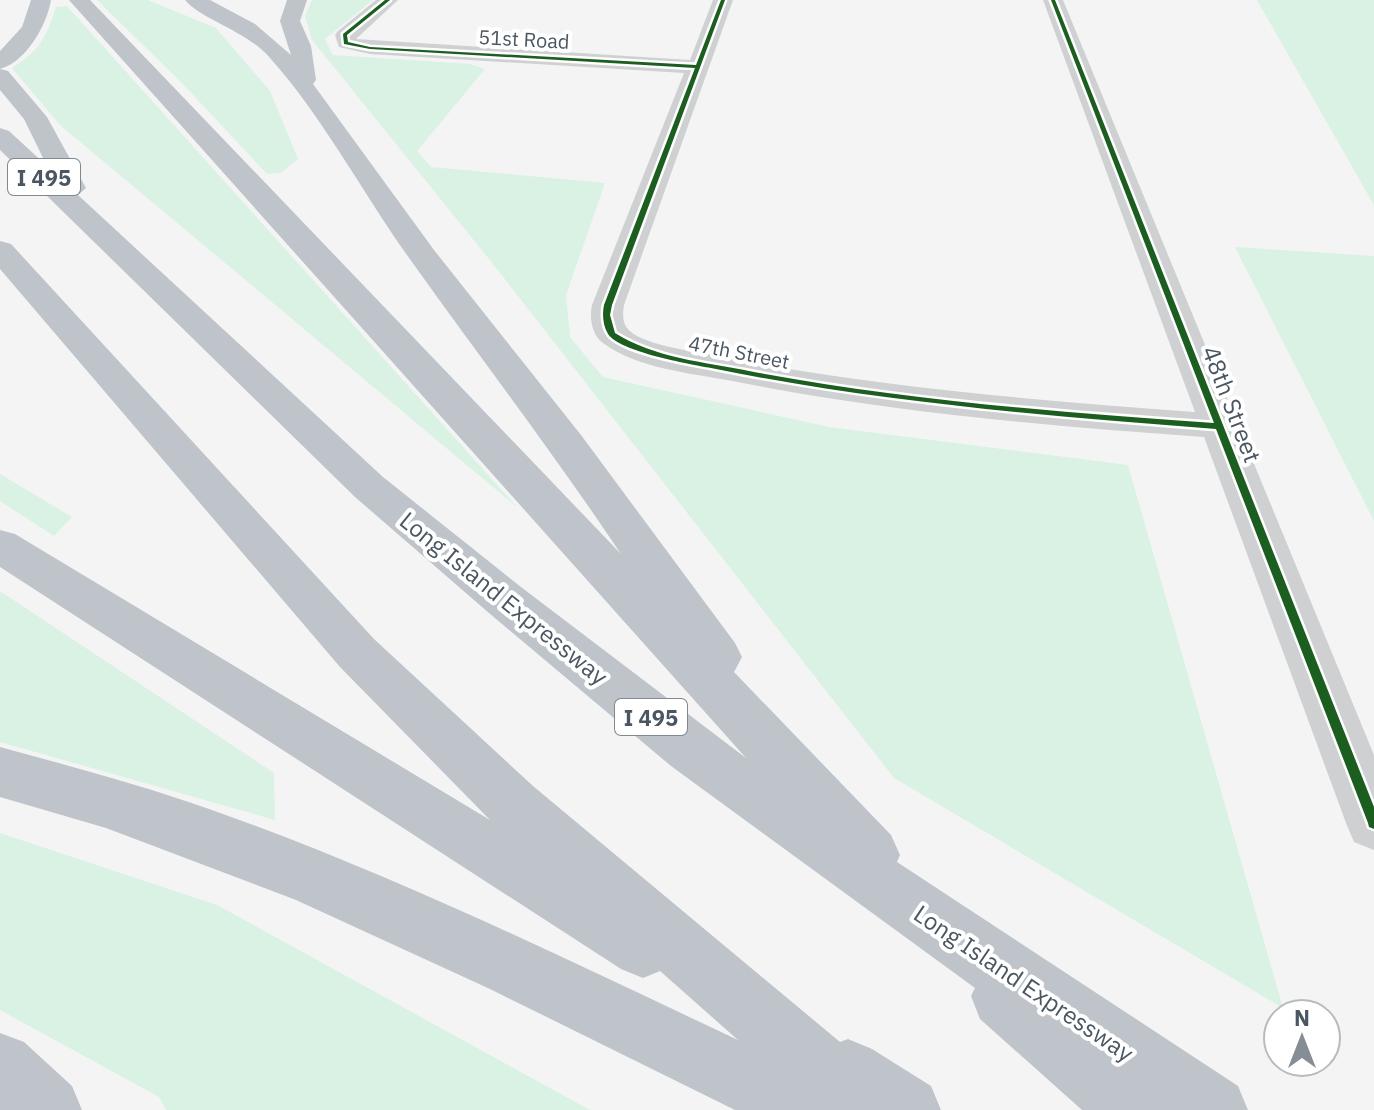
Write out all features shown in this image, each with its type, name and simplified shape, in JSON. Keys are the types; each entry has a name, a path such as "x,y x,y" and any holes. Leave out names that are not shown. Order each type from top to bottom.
{"highway":[{"path":"41,0 40,13 2,74 35,117 88,219"},
{"path":"79,0 1006,1000 1133,1110"},
{"path":"195,0 232,17 256,34 277,52 307,90 423,256 567,444 819,799"},
{"path":"297,0 290,21 300,46 307,90"},
{"name":"Long Island Expressway","path":"0,136 369,487 690,749 943,930 1214,1110"},
{"path":"0,250 357,653 513,805 868,1110"},
{"path":"0,546 907,1110"},
{"path":"0,772 146,815 278,862 401,915 809,1110"},
{"path":"0,1066 48,1110"}],"street":[{"name":"51st Road","path":"388,0 345,35 344,40 349,44 697,67"},
{"name":"47th Street","path":"723,0 608,305 607,324 612,334 622,341 688,361 833,387 944,401 1218,426"},
{"name":"48th Street","path":"1053,0 1374,823"}],"green space":[{"path":"97,0 148,0 216,28 270,91 298,159 281,173 267,174 182,83"},
{"path":"312,0 373,0 325,39 333,55 470,64 485,69 417,151 431,167 605,183 566,295 570,337 603,377 829,427 1128,465 1280,998 1266,998 894,778 493,264 312,40 305,16"},
{"path":"1257,0 1374,0 1374,205"},
{"path":"67,6 517,507 60,125 12,68 41,42 56,7"},
{"path":"1235,247 1374,256 1374,521"},
{"path":"0,474 72,517 54,536 0,501"},
{"path":"0,591 274,773 275,820 0,742"},
{"path":"0,833 217,905 590,1110 166,1110 159,1097 0,1010"}],"cycle path":[{"path":"388,0 345,35 346,43 370,48 697,67"},
{"path":"723,0 608,305 606,315 612,334 637,347 665,356 845,390 1032,411 1218,426"},
{"path":"1053,0 1374,823"}]}
